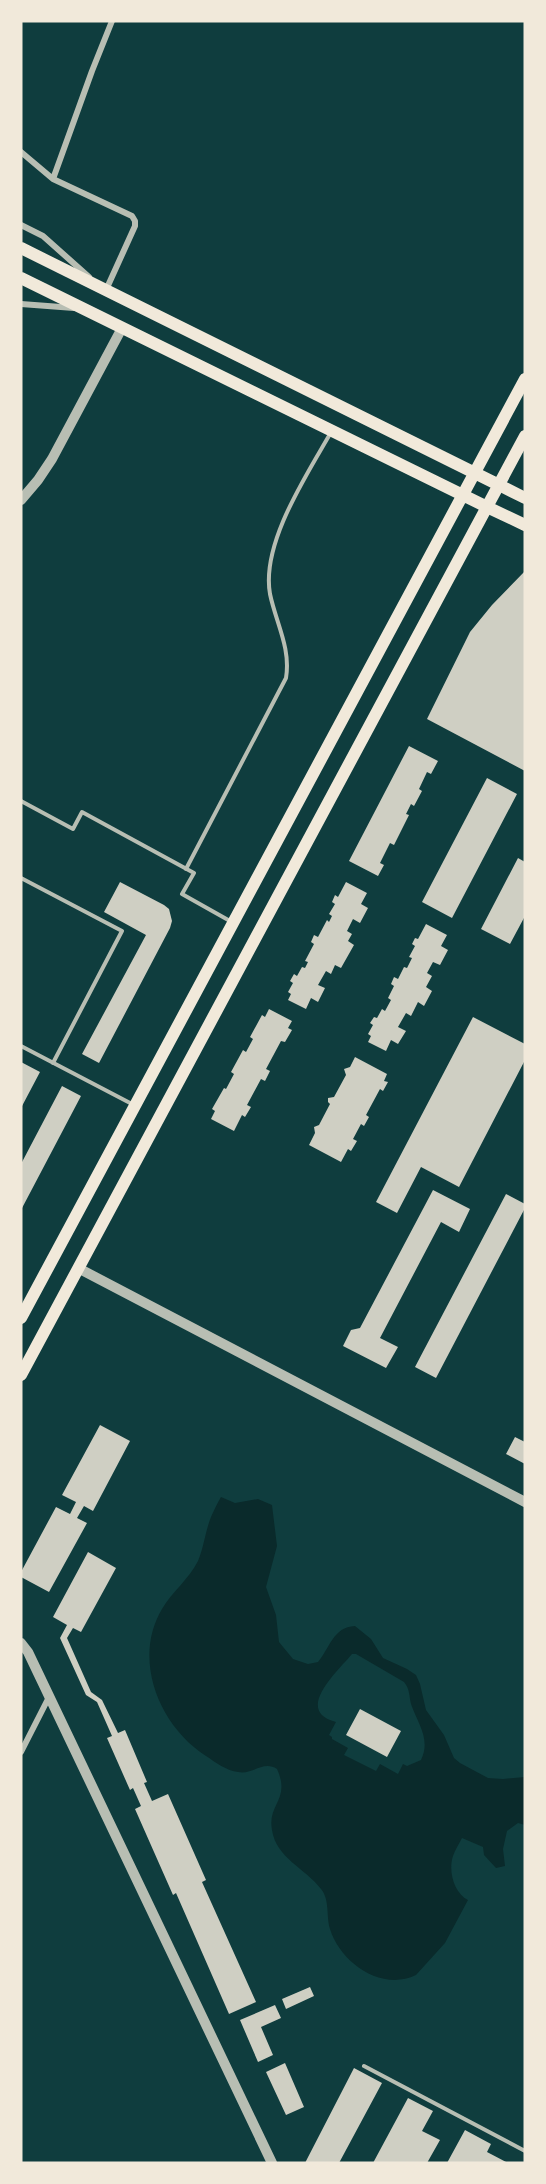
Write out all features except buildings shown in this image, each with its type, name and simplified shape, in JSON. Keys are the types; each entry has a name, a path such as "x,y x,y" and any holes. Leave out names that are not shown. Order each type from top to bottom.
{"main road":[{"path":"21,248 525,498"},
{"path":"23,279 525,525"},
{"path":"21,1318 525,379"},
{"path":"21,1376 525,436"}],"street":[{"path":"53,179 112,21"},
{"path":"21,152 53,179 132,216 135,226 103,289 43,236 21,225"},
{"path":"21,304 84,309"},
{"path":"21,500 52,459 122,328"},
{"path":"78,1268 525,1502"},
{"path":"21,1643 28,1652 272,2163"},
{"path":"21,1752 49,1696"}],"lane":[{"path":"186,869 286,678 288,663 270,593 269,570 281,527 296,494 331,431"},
{"path":"21,801 73,829 82,813 194,873 182,894 233,922"},
{"path":"21,878 122,931 53,1063"},
{"path":"21,1046 135,1106"},
{"path":"364,2066 525,2151"}],"water":[{"path":"221,1497 235,1503 258,1499 272,1505 277,1546 266,1587 276,1615 279,1642 293,1659 308,1664 318,1662 337,1634 348,1627 355,1626 371,1639 383,1658 416,1675 426,1710 444,1735 454,1758 488,1778 525,1777 525,1825 518,1823 507,1831 503,1849 505,1866 496,1868 484,1855 483,1847 462,1838 453,1856 451,1868 456,1887 468,1900 445,1943 416,1975 389,1980 376,1977 352,1963 335,1941 330,1929 324,1893 285,1855 275,1840 271,1821 281,1788 281,1779 277,1769 267,1766 248,1772 238,1772 213,1761 189,1743 175,1727 155,1690 150,1670 153,1628 166,1603 198,1561 209,1523","holes":["352,1654 356,1654 404,1682 408,1690 425,1745 421,1760 407,1766 403,1764 398,1774 380,1764 376,1771 344,1755 348,1748 329,1735 336,1722 324,1717 318,1709 318,1700 329,1680"]}]}
